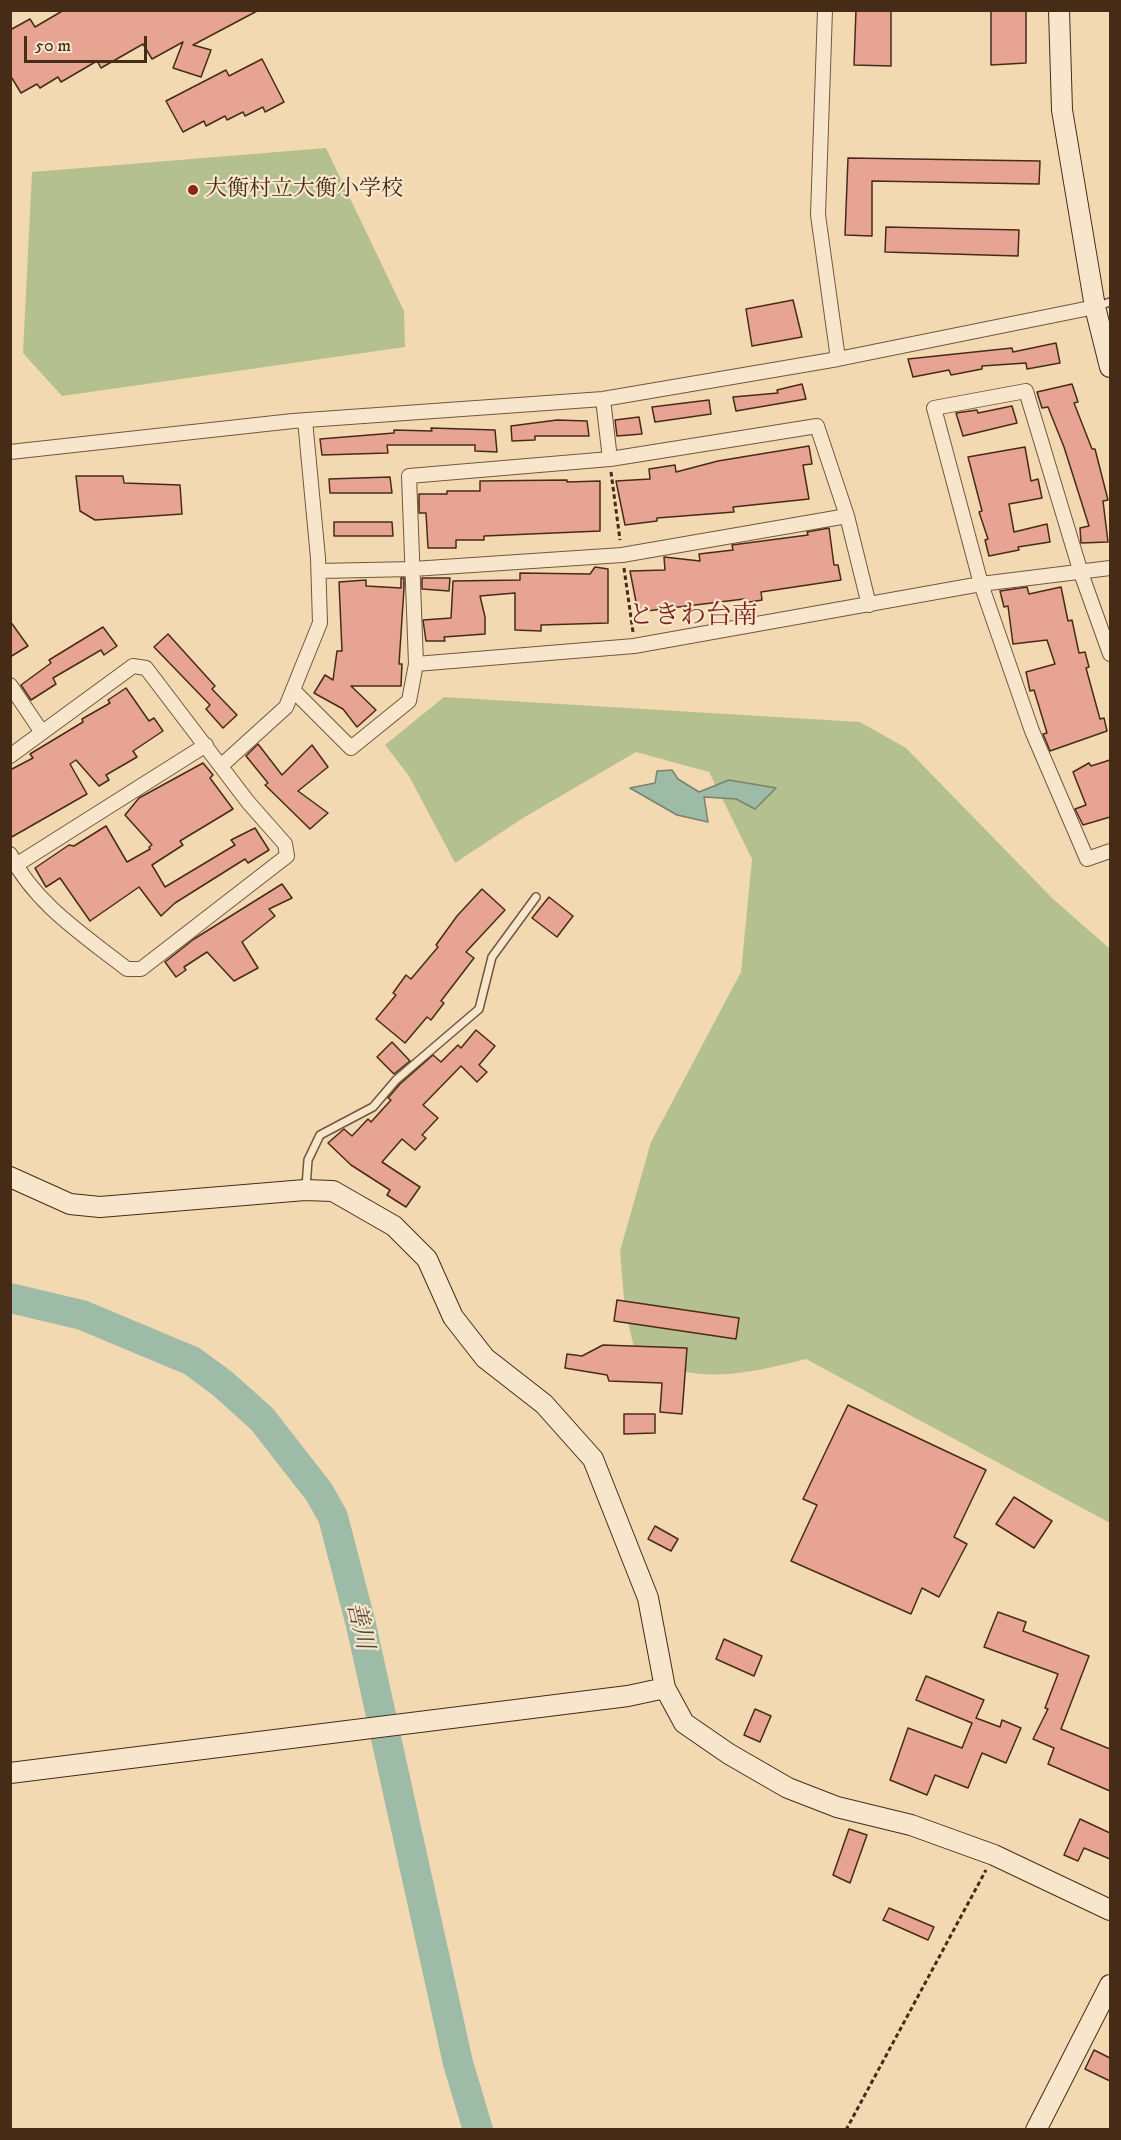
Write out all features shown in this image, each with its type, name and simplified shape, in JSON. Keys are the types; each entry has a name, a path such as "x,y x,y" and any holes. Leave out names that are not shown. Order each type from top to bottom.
{"street":[{"path":"825,10 818,215 838,358"},
{"path":"1059,10 1062,110 1103,304 1110,367"},
{"path":"10,452 305,420 603,399 838,358 1103,304"},
{"path":"1110,654 1081,573 1026,391 934,408 981,584 1032,731 1088,859 1110,850"},
{"path":"603,399 610,459"},
{"path":"222,765 286,707 320,623 318,571 305,420"},
{"path":"293,690 351,748 409,701 416,664 409,476 610,459 817,426 847,516 869,605"},
{"path":"318,571 413,569 622,555 847,516"},
{"path":"416,664 634,646 981,584 1110,568"},
{"path":"10,756 41,731 134,666 146,668 222,765 248,802 285,844 287,856 141,969 127,969 50,908 13,860 206,745"},
{"path":"10,685 41,731"},
{"path":"10,1177 70,1204 100,1207 305,1190 333,1191 394,1226 426,1258 453,1317 485,1358 544,1404 593,1459 648,1598 665,1688 684,1723 729,1754 788,1788 837,1807 911,1825 994,1855 1110,1910"},
{"path":"10,1773 628,1696 665,1688"},
{"path":"1036,2130 1110,1985"}],"lane":[{"path":"305,1190 308,1160 320,1135 373,1107 396,1080 479,1009 492,957 536,897"}],"path":[{"path":"846,2130 994,1855"}],"shaded area":[{"path":"326,148 404,311 405,347 62,396 23,353 32,172"},
{"path":"444,697 860,722 906,748 1052,898 1110,949 1110,1523 806,1359 741,1373 701,1374 680,1371 636,1356 625,1310 620,1251 651,1142 741,972 752,859 709,772 636,752 523,818 455,863 409,776 385,745"},
{"path":"672,770 678,779 699,792 729,780 776,788 755,809 736,799 704,797 708,822 677,815 630,788 655,783 657,771"}],"building":[{"path":"64,10 259,10 193,45 211,50 201,77 173,68 183,42 152,59 143,44 101,68 97,61 61,82 58,77 40,88 37,84 21,93 10,75 10,30 30,19 35,27"},
{"path":"856,10 891,10 891,66 854,65"},
{"path":"991,10 1026,10 1026,63 991,65"},
{"path":"262,59 284,102 265,112 263,107 245,116 243,112 227,120 225,116 206,126 204,121 183,132 166,101 226,70 229,76"},
{"path":"848,158 1040,161 1039,184 872,181 872,236 845,235"},
{"path":"886,227 1019,230 1018,256 885,252"},
{"path":"793,300 802,337 752,346 746,309"},
{"path":"1056,343 1060,363 1027,369 1026,363 982,366 982,369 951,375 949,370 913,377 908,359 1012,348 1013,352"},
{"path":"802,384 806,399 736,411 733,397 778,393 777,390"},
{"path":"1072,384 1078,402 1074,403 1092,449 1095,449 1108,500 1103,501 1108,542 1081,543 1080,528 1089,526 1064,447 1048,407 1042,408 1037,392"},
{"path":"709,400 711,414 655,422 652,407"},
{"path":"1012,406 1017,423 963,436 956,413 977,410 978,413"},
{"path":"639,417 642,434 617,436 615,420"},
{"path":"557,420 587,421 589,436 535,436 535,440 512,441 511,426"},
{"path":"431,428 495,430 497,452 475,451 475,445 387,445 388,453 322,455 320,439 394,433 394,430 432,431"},
{"path":"809,446 812,464 803,465 809,499 733,507 734,512 657,518 657,521 625,525 616,481 650,479 649,469 675,465 676,472 718,461"},
{"path":"1025,447 1031,481 1038,479 1042,498 1009,504 1014,532 1047,524 1050,542 1018,547 1019,550 989,556 985,540 988,539 979,512 982,511 968,457"},
{"path":"76,476 123,476 124,483 180,485 182,514 95,520 80,511"},
{"path":"390,477 392,493 330,493 329,479"},
{"path":"567,480 567,482 600,481 600,531 484,536 484,540 456,540 456,548 428,548 426,513 419,513 419,494 480,491 480,481"},
{"path":"334,522 392,522 393,536 334,536"},
{"path":"829,528 834,565 838,565 841,580 761,592 762,600 744,603 744,599 638,612 630,571 665,570 664,557 700,561 699,554 733,550 732,545 808,535 807,532"},
{"path":"595,567 608,569 608,623 541,625 541,631 515,630 515,593 480,596 485,617 485,634 444,637 445,641 426,641 423,620 451,618 453,581 520,580 520,573 590,574"},
{"path":"401,578 404,578 404,588 399,664 402,664 401,686 351,686 376,710 357,727 343,709 314,693 325,675 333,680 337,651 342,651 339,582 366,580 366,586 401,588"},
{"path":"422,578 450,578 449,591 422,589"},
{"path":"1027,587 1029,594 1061,587 1068,621 1072,620 1079,653 1085,652 1089,667 1086,668 1100,719 1104,718 1107,731 1050,751 1043,734 1047,733 1034,690 1030,691 1026,672 1055,664 1047,640 1013,644 1008,606 1004,607 1000,591"},
{"path":"10,621 28,646 10,657"},
{"path":"103,627 117,646 104,655 101,650 53,678 56,684 31,700 21,685 51,663 49,660"},
{"path":"168,634 215,686 212,689 237,715 223,728 206,709 210,705 154,647"},
{"path":"126,688 149,721 154,718 163,731 133,751 137,757 106,775 109,780 99,786 76,760 70,764 87,794 10,838 10,770 33,758 30,754 83,722 82,719 110,703 108,700"},
{"path":"258,744 282,775 312,745 328,767 298,791 328,813 310,829 265,785 268,783 246,756"},
{"path":"1110,760 1110,817 1083,825 1075,809 1086,805 1073,772 1089,763 1091,766"},
{"path":"203,763 213,775 210,778 233,809 180,841 183,845 152,865 165,887 235,845 231,840 255,828 269,850 248,863 245,859 175,903 161,916 139,887 90,921 60,878 46,887 35,868 69,845 74,846 106,826 127,862 150,849 152,845 125,815 139,798"},
{"path":"282,884 292,898 269,909 275,916 242,942 258,968 234,981 207,952 184,967 186,970 176,977 165,962 194,939"},
{"path":"482,889 505,910 466,952 474,958 441,1001 444,1003 431,1020 427,1017 405,1043 376,1019 396,995 393,993 406,975 411,979 438,947 436,945 457,916"},
{"path":"549,897 573,916 557,937 532,918"},
{"path":"476,1030 495,1046 479,1065 487,1072 477,1082 461,1066 423,1105 438,1118 422,1135 426,1138 415,1150 402,1139 382,1162 420,1187 406,1207 387,1195 390,1190 351,1165 328,1143 344,1129 352,1136 368,1119 371,1122 391,1100 388,1098 400,1084 433,1055 441,1062 458,1045 461,1048"},
{"path":"392,1042 410,1061 394,1074 377,1057"},
{"path":"617,1300 739,1318 736,1339 614,1321"},
{"path":"603,1345 687,1348 682,1414 660,1412 662,1383 609,1381 607,1375 565,1368 567,1354 582,1356"},
{"path":"848,1405 986,1470 954,1537 967,1544 939,1597 922,1588 911,1614 791,1561 817,1505 803,1499"},
{"path":"624,1414 655,1414 655,1433 624,1434"},
{"path":"1014,1497 1052,1521 1034,1548 996,1524"},
{"path":"655,1526 678,1539 671,1551 648,1539"},
{"path":"998,1612 1026,1622 1023,1631 1089,1656 1061,1729 1110,1749 1110,1791 1048,1764 1054,1748 1033,1739 1048,1709 1045,1708 1058,1674 984,1647"},
{"path":"724,1639 762,1656 754,1676 716,1659"},
{"path":"926,1676 984,1700 976,1718 1000,1727 1002,1720 1021,1728 1006,1763 982,1753 968,1788 935,1775 927,1795 890,1780 908,1728 962,1748 972,1723 916,1700"},
{"path":"755,1709 771,1716 760,1742 744,1735"},
{"path":"1080,1819 1110,1833 1110,1859 1084,1848 1078,1861 1064,1855"},
{"path":"849,1829 867,1835 850,1883 833,1875"},
{"path":"889,1908 934,1927 928,1940 883,1920"},
{"path":"1094,2050 1110,2058 1110,2081 1085,2069"}],"waterway":[{"name":"善川","path":"10,1298 82,1315 192,1361 223,1384 262,1419 319,1492 333,1517 361,1625 458,2063 478,2130"}],"place":[{"name":"大衡村立大衡小学校","path":"193,190"}],"district":[{"name":"ときわ台南","path":"693,618"}]}
